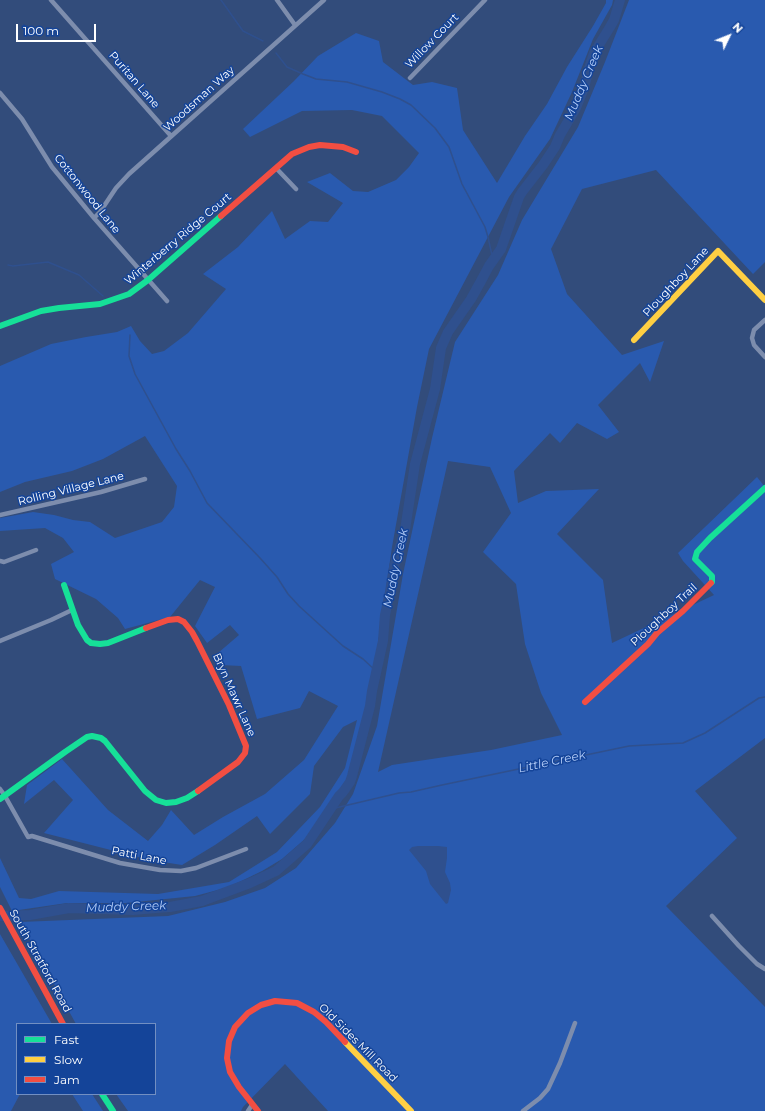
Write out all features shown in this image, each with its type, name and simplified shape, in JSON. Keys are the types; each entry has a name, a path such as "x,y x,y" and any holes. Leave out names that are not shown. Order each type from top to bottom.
{"street":[{"name":"Puritan Lane","path":"51,0 171,136"},
{"path":"277,0 295,25"},
{"name":"Woodsman Way","path":"94,218 123,181 171,136 324,0"},
{"name":"Willow Court","path":"410,78 484,0"},
{"name":"Cottonwood Lane","path":"0,93 22,119 52,167 94,218 167,301"},
{"name":"Winterberry Ridge Court","path":"0,326 46,310 93,305 129,294 148,280 292,154 309,147 328,145 356,152"},
{"path":"276,168 296,189"},
{"name":"Ploughboy Lane","path":"634,340 718,251 765,300"},
{"path":"765,320 754,330 752,338 754,345 765,357"},
{"name":"Rolling Village Lane","path":"0,515 101,492 145,479"},
{"name":"Ploughboy Trail","path":"585,702 648,644 657,633 709,586 712,582 712,576 696,561 695,559 697,552 710,538 765,488"},
{"path":"0,561 4,562 36,550"},
{"name":"Bryn Mawr Lane","path":"3,797 65,752 87,737 92,736 105,740 145,791 156,800 166,803 180,801 198,791 238,762 245,753 246,746 229,705 197,641 184,622 178,619 168,620 119,639 95,644 91,643 87,640 78,625 64,585"},
{"path":"0,641 72,610"},
{"path":"0,789 3,797"},
{"name":"Patti Lane","path":"3,797 28,837 32,836 120,863 182,872 246,849"},
{"name":"South Stratford Road","path":"0,908 62,1023"},
{"path":"712,916 757,964 765,969"},
{"name":"Old Sides Mill Road","path":"258,1111 252,1105 230,1072 227,1058 229,1041 235,1027 248,1013 261,1005 275,1001 297,1003 314,1012 326,1022 411,1111"},
{"path":"523,1111 540,1098 548,1089 575,1024"},
{"path":"103,1095 113,1111"},
{"path":"248,1111 252,1105"}],"shaded area":[{"path":"606,0 613,0 612,5 593,39 572,92 550,139 509,197 429,349 392,547 375,664 348,780 305,839 282,859 262,871 229,887 195,896 126,903 67,903 12,911 0,887 0,858 19,898 31,899 59,891 158,894 229,882 277,852 320,807 345,768 357,720 343,727 314,766 310,794 270,834 257,816 215,845 182,865 150,860 44,833 73,800 54,780 24,804 27,785 62,759 108,810 148,841 162,825 171,810 194,835 265,794 304,760 338,706 309,691 300,708 257,719 241,666 221,665 218,653 239,635 230,625 207,643 195,626 215,587 200,580 170,617 125,629 118,618 96,599 55,579 51,564 74,552 63,538 45,528 0,531 0,518 33,512 90,522 115,538 162,522 174,507 177,486 145,436 103,459 72,471 25,482 0,492 0,366 51,344 117,332 131,326 140,341 152,354 164,351 188,333 226,289 203,274 238,247 272,211 285,239 310,221 328,222 343,203 307,182 330,173 353,191 368,192 396,180 409,167 419,153 382,116 352,110 302,111 250,137 243,129 318,56 356,33 379,41 383,62 413,85 432,82 457,88 463,130 497,183 525,136 547,104 567,67 593,26 606,3"},
{"path":"629,0 765,0 765,262 753,274 656,170 582,189 551,249 567,294 622,355 664,341 650,382 640,363 598,405 619,432 607,439 577,423 560,443 550,433 514,471 518,503 546,491 599,489 557,534 603,580 612,643 714,595 683,561 678,553 757,477 765,487 765,738 695,791 737,838 666,906 765,1007 765,1111 328,1111 285,1064 243,1107 241,1111 128,1111 117,1095 156,1095 156,1023 75,1023 20,922 168,916 225,902 265,888 296,868 335,823 353,794 377,726 403,574 432,438 455,342 498,275 522,220 578,127","holes":["448,461 490,467 511,513 483,552 516,584 525,644 541,693 562,735 491,750 392,765 378,772"]},
{"path":"412,847 447,847 445,872 450,883 451,890 448,903 446,904 430,884 426,871 409,850"},
{"path":"0,934 51,1023 16,1023 16,1095 19,1095 11,1111 0,1111"},
{"path":"73,1095 93,1095 103,1111 83,1111"}],"waterway":[{"path":"221,0 243,31 263,41"},
{"name":"Muddy Creek","path":"0,916 30,915 69,908 133,910 170,907 202,901 250,883 276,871 307,844 350,782 370,706 383,641 385,615 394,567 405,530 415,464 435,389 441,348 448,332 471,299 489,266 501,249 519,197 555,147 560,135 576,108 584,88 594,53 614,20 620,0"},
{"path":"276,53 287,67 303,74 316,79 347,82 382,92 411,105 435,128 449,147 462,184 485,227 493,260"},
{"path":"8,265 13,266 48,262 79,275 103,296"},
{"path":"130,335 129,356 135,374 207,503 277,577 288,594 299,606 343,646 363,659 376,671"},
{"name":"Little Creek","path":"331,809 399,793 411,792 629,746 683,743 705,733 759,698 765,697"}],"traffic: fast":[{"path":"0,326 41,311 100,304 129,294 148,280 221,216"},
{"path":"711,583 712,576 695,559 697,552 710,538 765,488"},
{"path":"64,585 78,625 87,640 91,643 108,643 146,628"},
{"path":"0,799 65,752 87,737 92,736 101,738 105,741 145,791 156,800 166,803 176,802 187,798 198,791"},
{"path":"103,1095 113,1111"}],"traffic: slow":[{"path":"634,340 718,251 765,300"},
{"path":"345,1042 411,1111"}],"traffic: jam":[{"path":"221,216 292,154 309,147 320,145 343,147 356,152"},
{"path":"585,702 711,583"},
{"path":"146,628 168,620 178,619 184,622 197,641 229,705 246,746 245,753 238,762 198,791"},
{"path":"0,908 62,1023"},
{"path":"258,1111 239,1087 230,1072 227,1058 229,1041 235,1027 248,1013 261,1005 275,1001 297,1003 314,1012 345,1042"}]}
